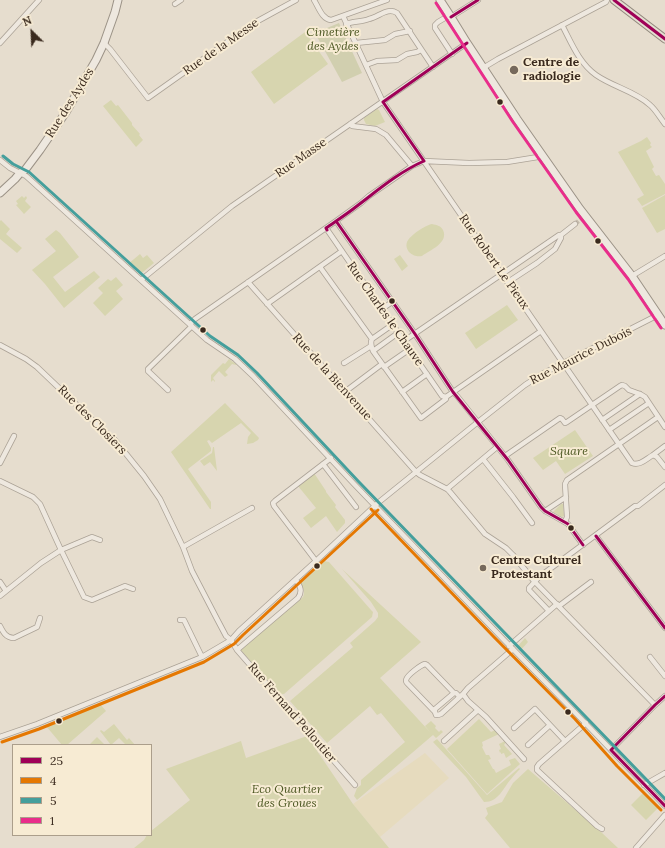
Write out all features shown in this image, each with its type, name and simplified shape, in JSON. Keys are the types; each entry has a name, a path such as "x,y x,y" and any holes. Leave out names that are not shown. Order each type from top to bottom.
{"main road":[{"name":"Rue des Aydes","path":"0,192 20,173 26,170 66,112 92,68 104,43 118,0"},
{"path":"440,0 512,113 580,209 584,217 632,276 665,325"},
{"path":"614,0 665,39"}],"street":[{"path":"0,43 39,0"},
{"path":"175,4 181,0"},
{"name":"Rue de la Messe","path":"104,43 148,98 254,23 296,0"},
{"path":"314,0 323,16 331,20 387,0"},
{"path":"452,54 435,26 438,22 478,0"},
{"path":"484,68 498,59 606,2 607,0"},
{"path":"346,24 352,21 370,19 384,12 390,11 397,13 433,67"},
{"name":"Rue Robert Le Pieux","path":"342,16 383,102 632,463 635,465 638,464 653,455"},
{"path":"562,25 578,56 589,68 596,74 650,104 665,124"},
{"path":"356,43 385,40 395,34 410,32"},
{"name":"Rue Masse","path":"141,280 232,206 467,43"},
{"path":"366,65 377,61 397,60 407,54 421,50"},
{"path":"350,124 352,126 376,129 386,135 412,166"},
{"path":"168,390 148,371 148,369 191,325 195,318 336,221 412,166 424,162 508,162 542,155"},
{"path":"0,160 10,168 26,176 207,340 240,363 375,506 665,806"},
{"name":"Rue Charles le Chauve","path":"336,221 415,334 453,392 505,456 545,511"},
{"path":"404,341 561,235 574,224"},
{"name":"Rue Charles le Chauve","path":"326,228 442,396 446,397"},
{"path":"508,282 555,249 561,235"},
{"path":"267,304 342,251"},
{"path":"632,276 665,256"},
{"path":"320,267 372,339 372,349 421,418 446,399 446,397 541,331"},
{"name":"Rue de la Bienvenue","path":"248,282 346,391 416,472 447,489"},
{"path":"382,309 392,302"},
{"name":"Rue Maurice Dubois","path":"0,737 37,724 202,657 231,640 375,506 525,385 542,374 658,315"},
{"path":"372,339 392,324"},
{"path":"344,363 372,349 398,333"},
{"name":"Rue des Closiers","path":"0,345 26,359 37,367 114,439 144,476 160,499 183,547 192,571 226,636 231,640"},
{"path":"346,391 410,349"},
{"path":"402,392 427,374"},
{"path":"505,456 560,418 565,423 568,422 622,385 645,397 665,427"},
{"path":"602,420 640,394"},
{"path":"609,430 648,403"},
{"path":"565,522 567,517 566,480 658,417"},
{"path":"0,463 14,436"},
{"path":"664,464 655,455 653,455 665,446"},
{"path":"498,447 447,489 485,534 514,555 534,581 655,705"},
{"path":"316,561 273,503 331,458"},
{"path":"483,459 532,523"},
{"path":"323,464 356,507"},
{"path":"0,480 33,497 40,504 84,597 92,600 125,586 133,589"},
{"path":"549,611 529,590 534,581 665,485"},
{"path":"566,497 545,511 569,525 583,545"},
{"path":"183,547 252,508"},
{"path":"596,536 665,628"},
{"path":"0,596 61,550 92,537 100,540"},
{"path":"237,650 298,598 301,594 301,590 296,580"},
{"path":"0,582 6,591"},
{"path":"524,759 478,710 461,695 454,693 427,665 425,664 420,666 406,679 407,683 435,712 436,715 440,714 461,695 549,611 591,582"},
{"path":"0,626 7,636 14,638 37,627 40,618"},
{"path":"180,620 184,620 202,657"},
{"name":"Rue Fernand Pelloutier","path":"231,640 237,650 355,785"},
{"path":"650,657 665,676"},
{"path":"435,712 435,709 454,693"},
{"path":"611,750 665,696"},
{"path":"514,728 535,709 565,742"},
{"path":"444,741 478,710"},
{"path":"586,723 537,767 537,770 602,829"},
{"path":"528,745 550,725"},
{"path":"644,785 665,773"},
{"path":"636,848 665,815"}],"shaded area":[{"path":"425,753 449,778 380,837 353,804"}],"green space":[{"name":"Cimetière des Aydes","path":"339,23 362,73 342,82 315,33"},
{"path":"305,32 328,64 274,104 251,72"},
{"path":"111,100 116,106 118,105 140,134 139,135 143,140 136,147 103,106"},
{"path":"377,109 385,122 375,126 366,124 364,118"},
{"path":"647,137 652,147 646,151 654,167 652,169 656,176 659,175 665,184 665,194 642,206 637,199 644,195 618,152"},
{"path":"665,195 665,229 657,233 642,208"},
{"path":"22,196 24,198 26,196 27,198 25,201 31,207 24,214 16,205 18,204 16,201"},
{"path":"1,220 10,229 6,234 22,248 17,253 0,239"},
{"path":"432,224 439,226 443,230 443,239 438,246 422,256 416,256 410,253 406,245 411,236 426,226"},
{"path":"56,230 79,257 53,277 65,292 94,271 100,277 64,308 32,270 56,251 45,239"},
{"path":"140,254 143,258 147,255 154,263 143,272 139,273 128,264"},
{"path":"400,255 408,266 402,271 394,259"},
{"path":"116,277 123,285 116,291 123,299 105,316 93,303 103,293 98,288 108,279 111,281"},
{"path":"507,305 518,320 476,349 465,333"},
{"path":"229,359 236,365 232,364 225,372 228,375 225,377 219,371 213,378 215,382 213,380 211,382 211,375"},
{"path":"225,403 259,438 253,443 247,444 248,437 251,433 241,423 212,443 209,440 207,441 211,451 188,469 211,502 210,509 171,452"},
{"name":"Square","path":"575,430 593,456 565,474 556,461 543,470 533,458"},
{"path":"213,447 217,471 210,462 204,466 200,461 212,453"},
{"path":"314,473 345,520 345,523 337,532 326,516 311,528 303,518 316,508 298,486"},
{"path":"561,504 563,504 564,516 562,517 553,512"},
{"path":"324,561 329,562 373,612 372,617 284,694 281,694 240,649 303,597 304,590 300,583"},
{"path":"342,569 421,642 380,678 430,732 425,726 431,721 439,732 441,730 443,732 436,738 433,735 357,800 354,796 357,788 361,785 361,780 405,742 381,713 377,715 370,706 327,743 290,701 353,647 350,643 378,617 378,613 371,602"},
{"path":"525,638 528,642 520,651 517,647"},
{"path":"100,704 106,711 68,744 61,744 46,726"},
{"path":"479,719 491,732 495,730 499,734 482,742 482,747 486,755 489,755 491,759 488,760 496,773 511,765 509,760 515,758 520,764 487,794 447,749"},
{"path":"114,724 127,740 129,738 134,744 125,744 119,738 110,744 100,731 101,730 104,732"},
{"name":"Eco Quartier des Groues","path":"307,736 353,804 389,848 134,848 144,840 146,836 152,836 152,830 190,800 166,769 241,741 246,758"},
{"path":"97,737 104,744 90,744"},
{"path":"437,739 487,795 519,768 520,769 497,797 493,800 484,802 466,777 433,742"},
{"path":"505,741 506,742 504,745 512,754 506,758 504,753 501,754 499,750 501,749 499,744"},
{"path":"528,769 618,848 510,848 485,818 488,814 486,808 502,802 513,783"},
{"path":"644,792 659,807 646,820 631,805"}],"tunnel":[{"path":"575,224 581,219"}],"transit line":[{"name":"25","path":"451,17 478,0"},
{"name":"25","path":"614,0 665,39"},
{"name":"1","path":"436,3 513,122 576,212 628,279 661,328"},
{"name":"25","path":"383,102 467,43"},
{"name":"25","path":"383,102 424,161"},
{"name":"5","path":"3,156 13,164 29,172 210,336 238,355 257,373 358,481 665,799"},
{"name":"25","path":"327,230 326,228 389,182 406,170 424,161"},
{"name":"25","path":"336,221 415,334 453,392 508,460 541,507 545,511 568,524 583,545"},
{"name":"4","path":"371,509 575,719 617,766 661,810"},
{"name":"4","path":"2,742 39,729 204,662 234,644 378,510"},
{"name":"25","path":"596,536 665,628"},
{"name":"25","path":"611,750 665,696"},
{"name":"25","path":"611,750 665,806"}],"place":[{"name":"Centre de radiologie","path":"514,70"},
{"name":"Centre Culturel Protestant","path":"483,568"}]}
